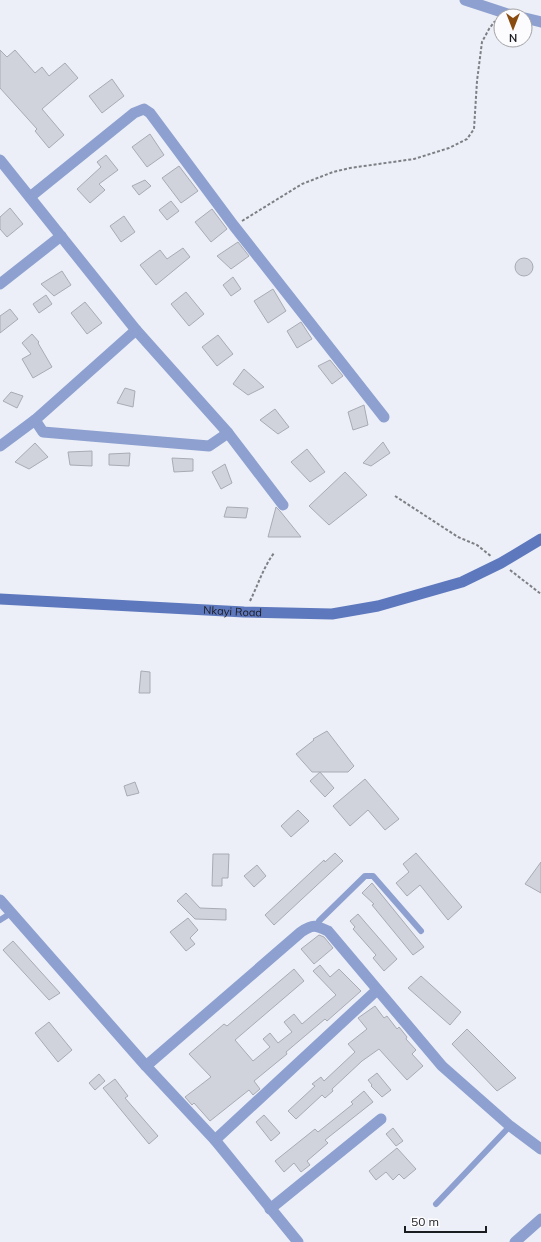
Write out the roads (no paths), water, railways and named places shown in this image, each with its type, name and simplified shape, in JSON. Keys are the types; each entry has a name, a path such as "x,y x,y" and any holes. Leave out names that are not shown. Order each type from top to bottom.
{"main road":[{"name":"Nkayi Road","path":"0,599 244,612 332,614 378,606 462,582 501,563 541,539"}],"street":[{"path":"465,0 493,10"},
{"path":"30,197 134,113 144,109 150,113 234,226 384,417"},
{"path":"0,160 136,330 228,433 283,505"},
{"path":"0,284 61,236"},
{"path":"0,446 35,420 136,330"},
{"path":"35,420 43,432 209,446 228,433"},
{"path":"0,900 146,1066 215,1140 298,1242"},
{"path":"146,1066 301,932 310,926 316,926 328,931 442,1066 510,1126 541,1149"},
{"path":"215,1140 377,990"},
{"path":"270,1209 381,1119"},
{"path":"515,1242 541,1220"}],"lane":[{"path":"316,926 319,921 366,876 373,876 421,931"},
{"path":"0,920 12,912"},
{"path":"436,1204 510,1126"}]}
